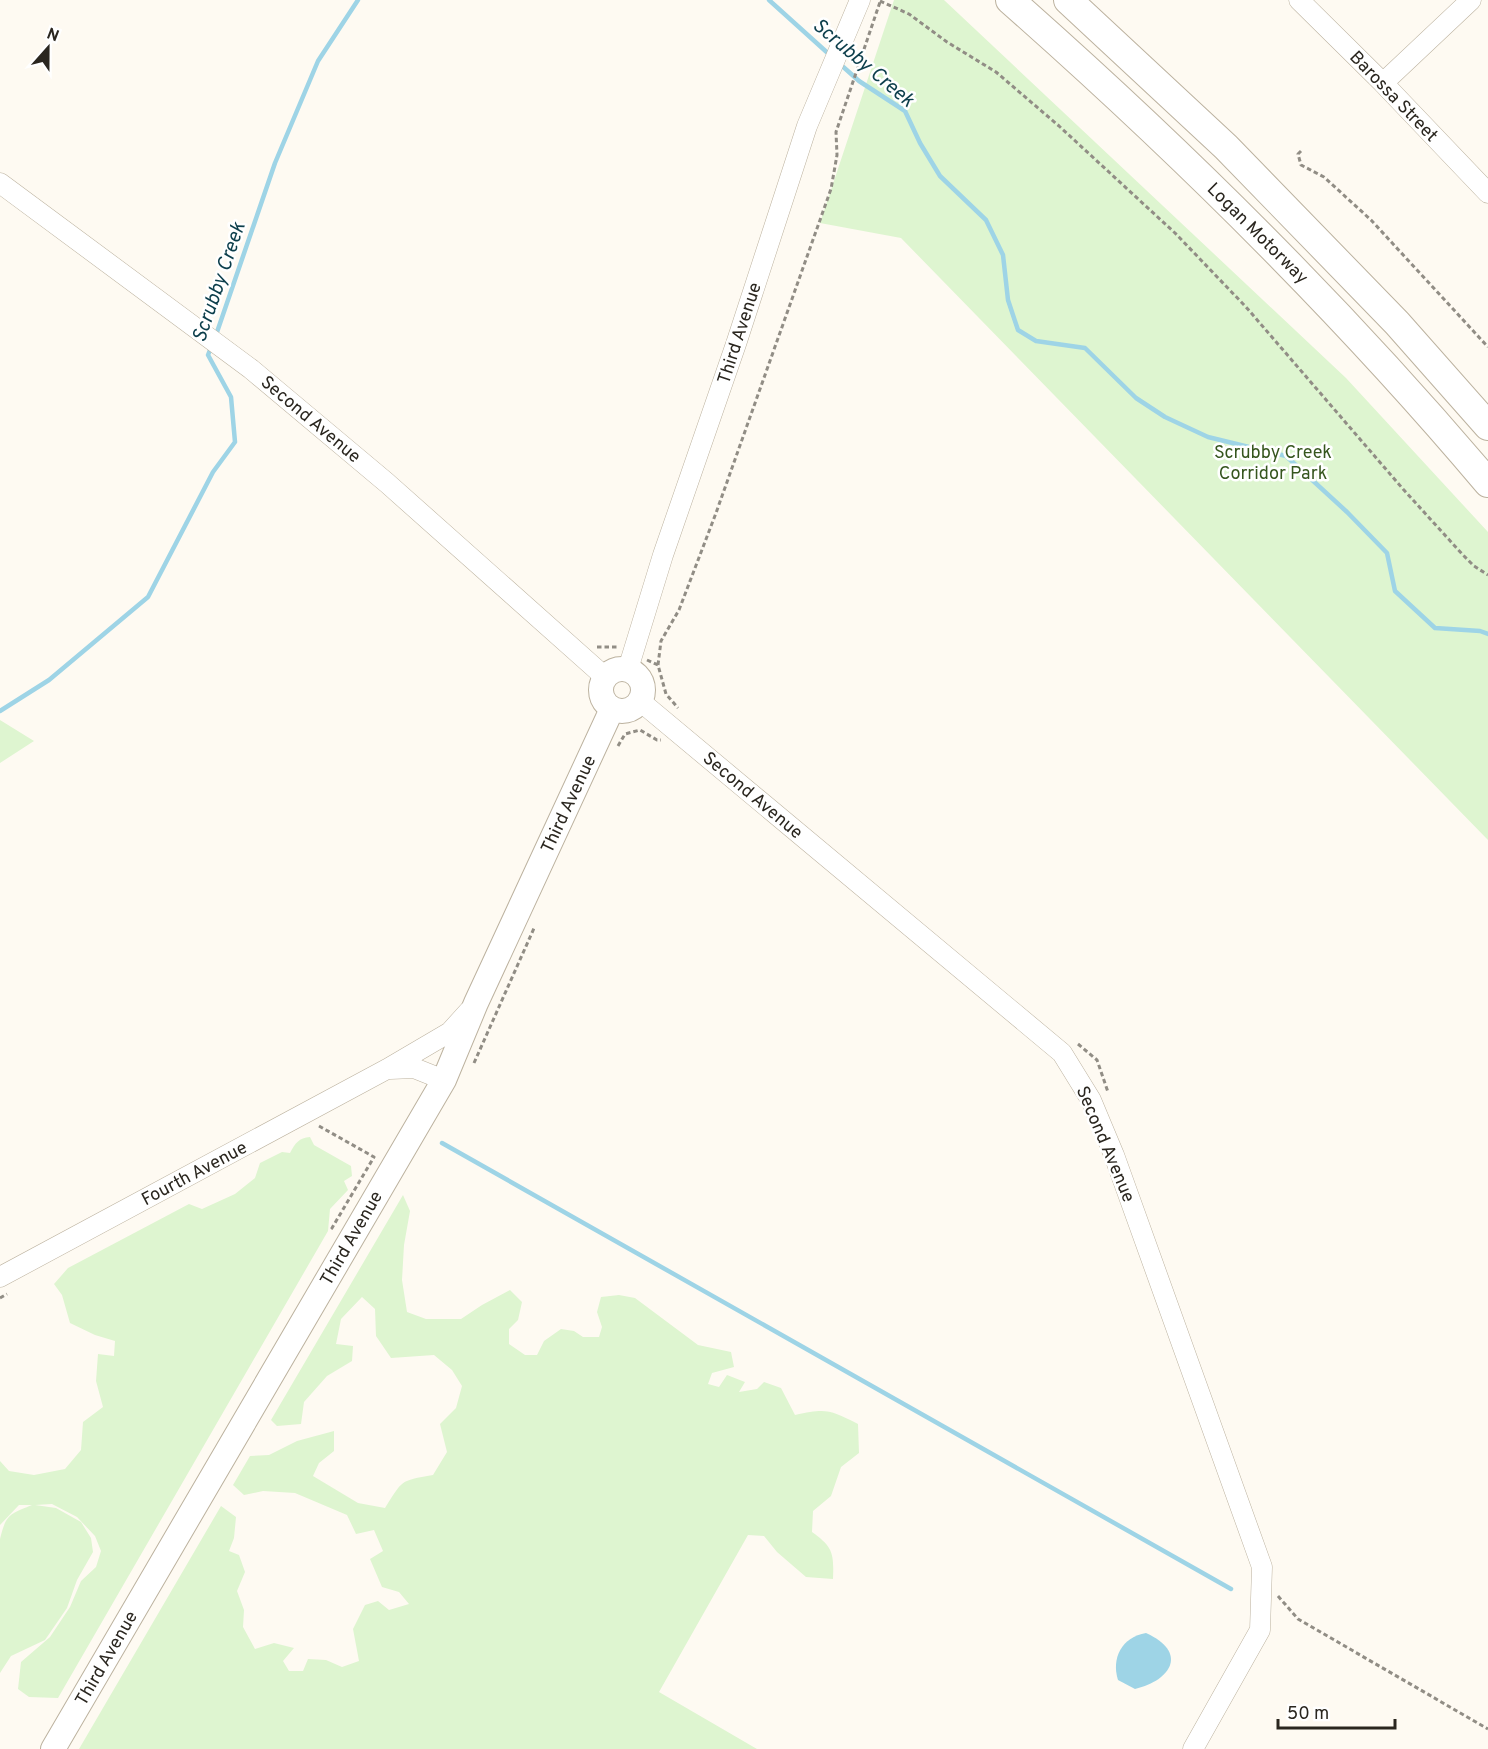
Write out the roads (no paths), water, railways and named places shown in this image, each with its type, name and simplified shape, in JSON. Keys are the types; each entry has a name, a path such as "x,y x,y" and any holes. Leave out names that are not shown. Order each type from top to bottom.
{"highway":[{"name":"Logan Motorway","path":"1010,0 1116,96 1240,215 1350,328 1488,483"},
{"name":"Logan Motorway","path":"1068,0 1226,147 1397,323 1488,426"}],"main road":[{"path":"621,668 637,674 643,687 640,701 636,706 623,711 612,709 606,704 601,693 605,677 621,668"},
{"name":"Third Avenue","path":"53,1749 444,1080 476,1003 612,709"}],"street":[{"name":"Barossa Street","path":"1299,0 1383,83 1488,193"},
{"path":"1383,83 1471,0"},
{"name":"Third Avenue","path":"628,669 663,555 736,344 807,126 857,2"},
{"name":"Second Avenue","path":"0,183 251,369 387,483 605,677"},
{"name":"Second Avenue","path":"640,701 1062,1053 1091,1100 1114,1155 1262,1567 1260,1630 1193,1749"},
{"name":"Fourth Avenue","path":"0,1277 387,1069 450,1032 476,1003"},
{"name":"Fourth Avenue","path":"387,1069 414,1068 444,1080"}],"water":[{"path":"1146,1633 1159,1640 1167,1648 1171,1657 1170,1665 1158,1679 1135,1689 1118,1680 1117,1657 1120,1650 1131,1639"}],"waterway":[{"name":"Scrubby Creek","path":"216,335 275,163 318,61 358,0"},
{"name":"Scrubby Creek","path":"769,0 831,56"},
{"name":"Scrubby Creek","path":"840,64 859,81 905,111 920,143 940,176 986,220 1003,255 1008,300 1018,330 1036,341 1085,348 1136,398 1165,417 1208,437 1286,456 1347,512 1387,553 1395,591 1435,628 1480,631 1488,634"},
{"name":"Scrubby Creek","path":"0,711 49,680 148,597 213,472 235,442 231,397 208,355 212,345"},
{"path":"442,1143 1231,1589"}],"park label":[{"name":"Scrubby Creek Corridor Park","path":"1273,462"}]}
